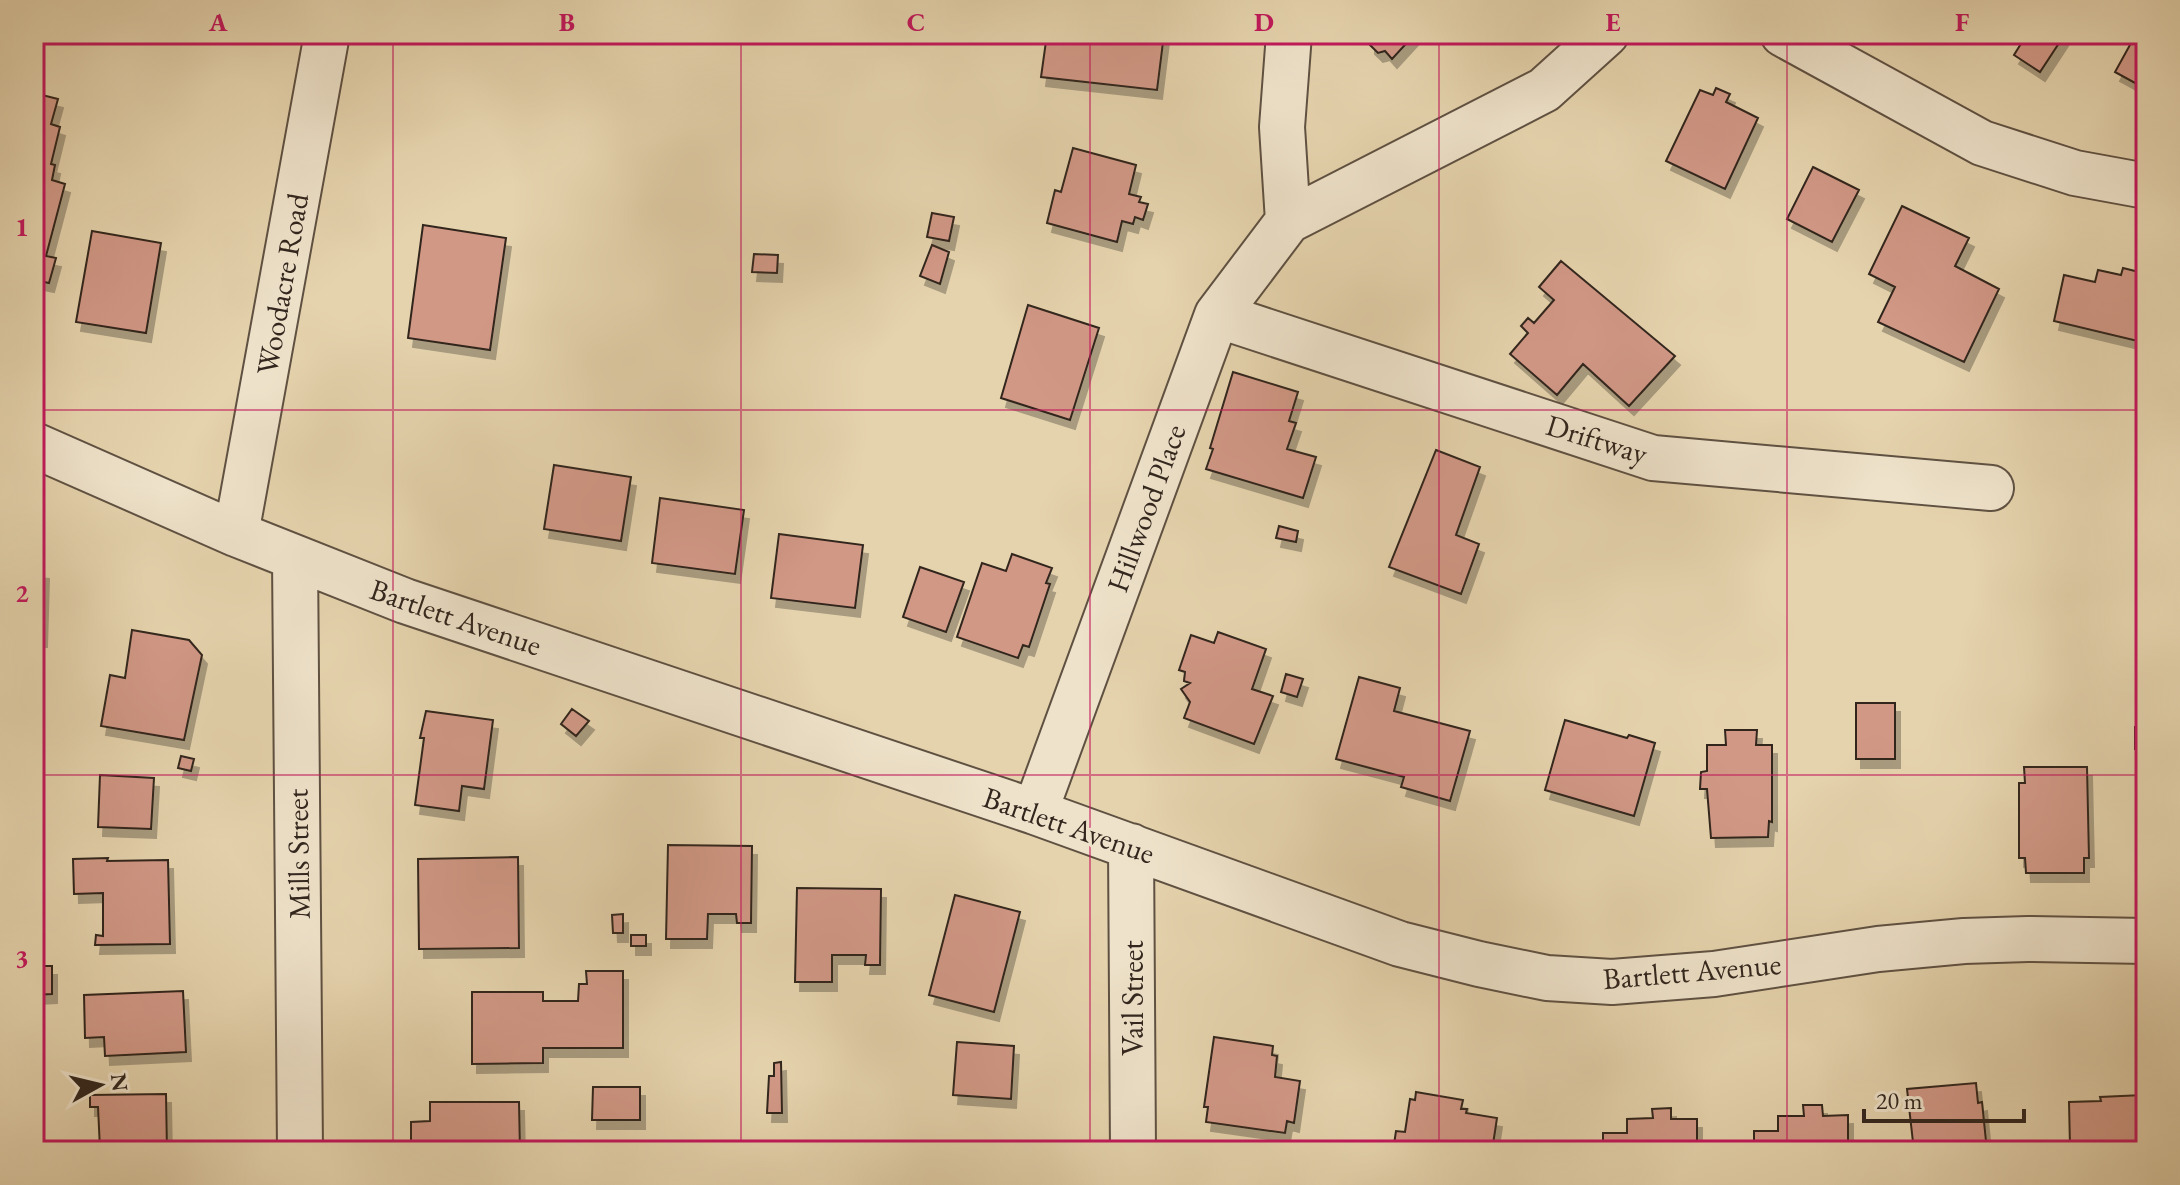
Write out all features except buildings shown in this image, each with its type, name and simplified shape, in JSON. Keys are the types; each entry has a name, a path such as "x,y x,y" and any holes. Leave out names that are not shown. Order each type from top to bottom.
{"street":[{"name":"Woodacre Road","path":"236,534 327,34"},
{"path":"1288,221 1282,127 1289,34"},
{"name":"Hillwood Place","path":"1035,812 1217,315 1288,221 1544,90 1606,34"},
{"path":"1783,34 1982,143 2075,173 2146,186"},
{"name":"Driftway","path":"1217,315 1653,458 1991,488"},
{"name":"Bartlett Avenue","path":"34,445 236,534 405,601 1035,812 1400,944 1479,964 1547,978 1612,982 1964,941 2146,941"},
{"name":"Mills Street","path":"295,558 300,1151"},
{"name":"Vail Street","path":"1131,846 1133,1151"}]}
